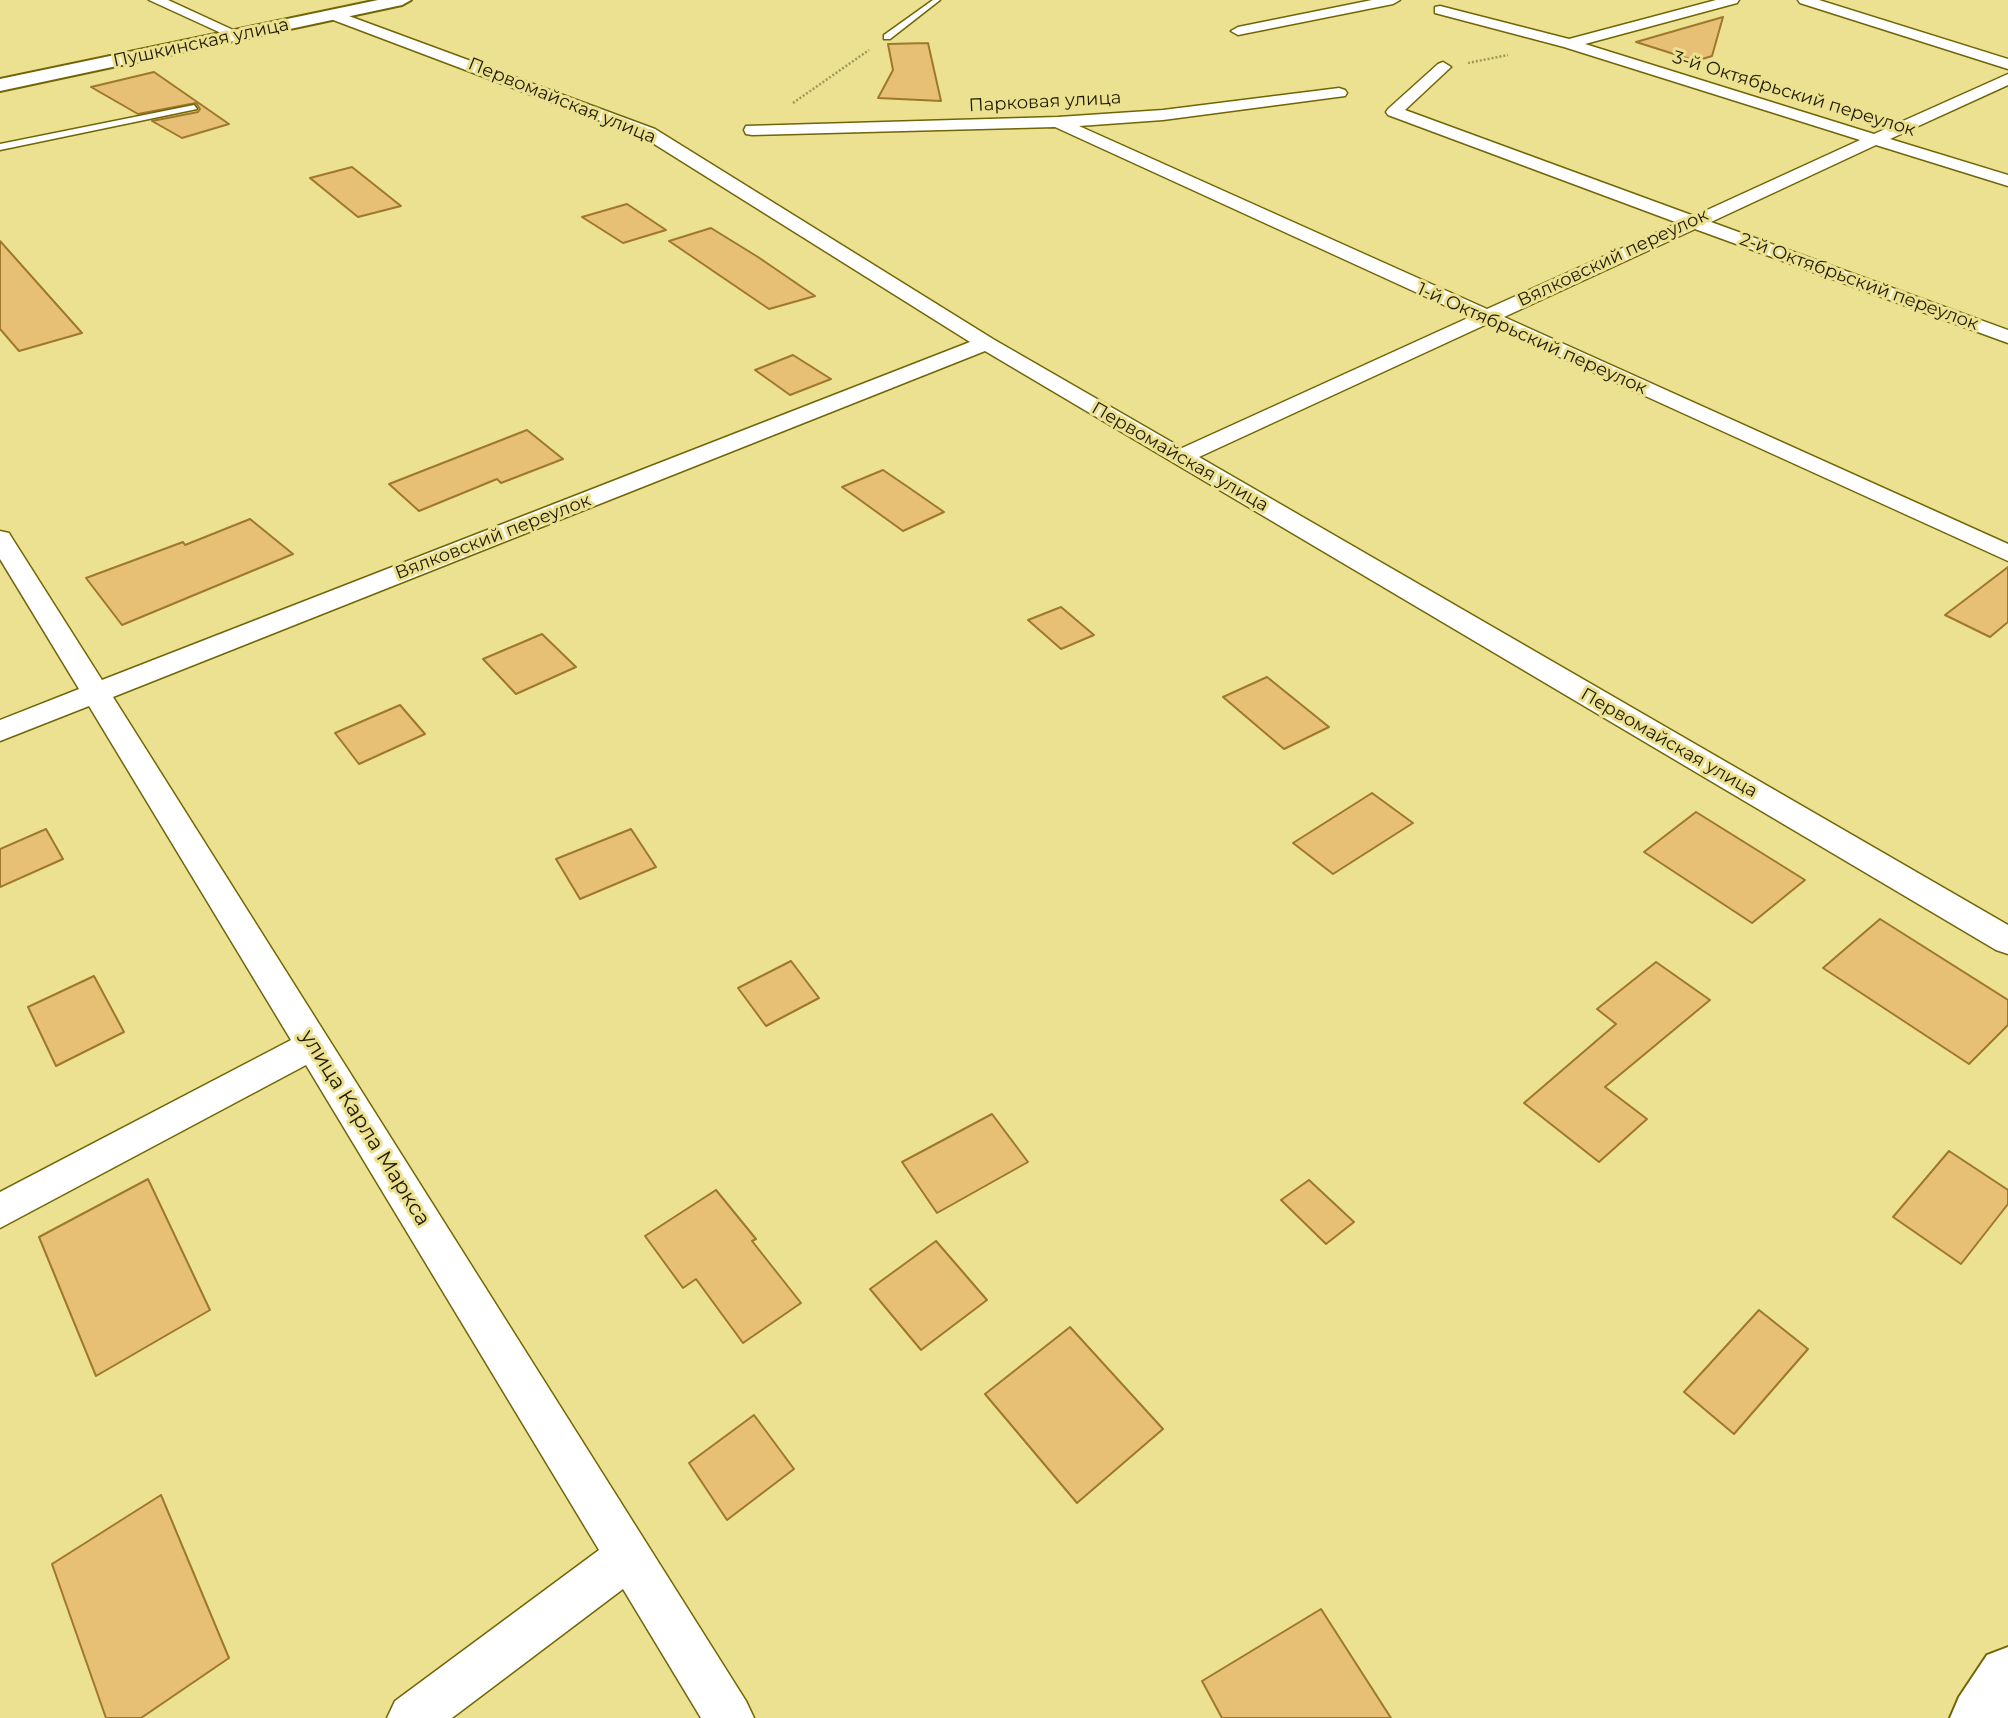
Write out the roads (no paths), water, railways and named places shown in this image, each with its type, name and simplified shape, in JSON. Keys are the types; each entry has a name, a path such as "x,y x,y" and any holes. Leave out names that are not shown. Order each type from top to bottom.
{"street":[{"path":"156,0 237,35"},
{"name":"Пушкинская улица","path":"0,85 402,0"},
{"path":"1238,31 1393,0"},
{"path":"1569,44 1732,0"},
{"path":"1805,0 2008,64"},
{"name":"3-й Октябрьский переулок","path":"1440,10 1569,44 2008,181"},
{"name":"Первомайская улица","path":"333,15 649,133 986,343 2008,941"},
{"name":"2-й Октябрьский переулок","path":"1443,67 1394,112 2008,337"},
{"name":"Вялковский переулок","path":"1180,457 2008,79"},
{"name":"Парковая улица","path":"752,130 1058,122 1163,115 1339,93"},
{"name":"1-й Октябрьский переулок","path":"1058,122 1484,318 2008,553"},
{"name":"Вялковский переулок","path":"0,731 986,343"},
{"name":"улица Карла Маркса","path":"0,538 729,1718"},
{"path":"0,1211 314,1044"},
{"path":"412,1718 629,1556"},
{"path":"1980,1718 2008,1676"}],"lane":[{"path":"887,37 937,0"},
{"path":"0,147 194,107"}]}
